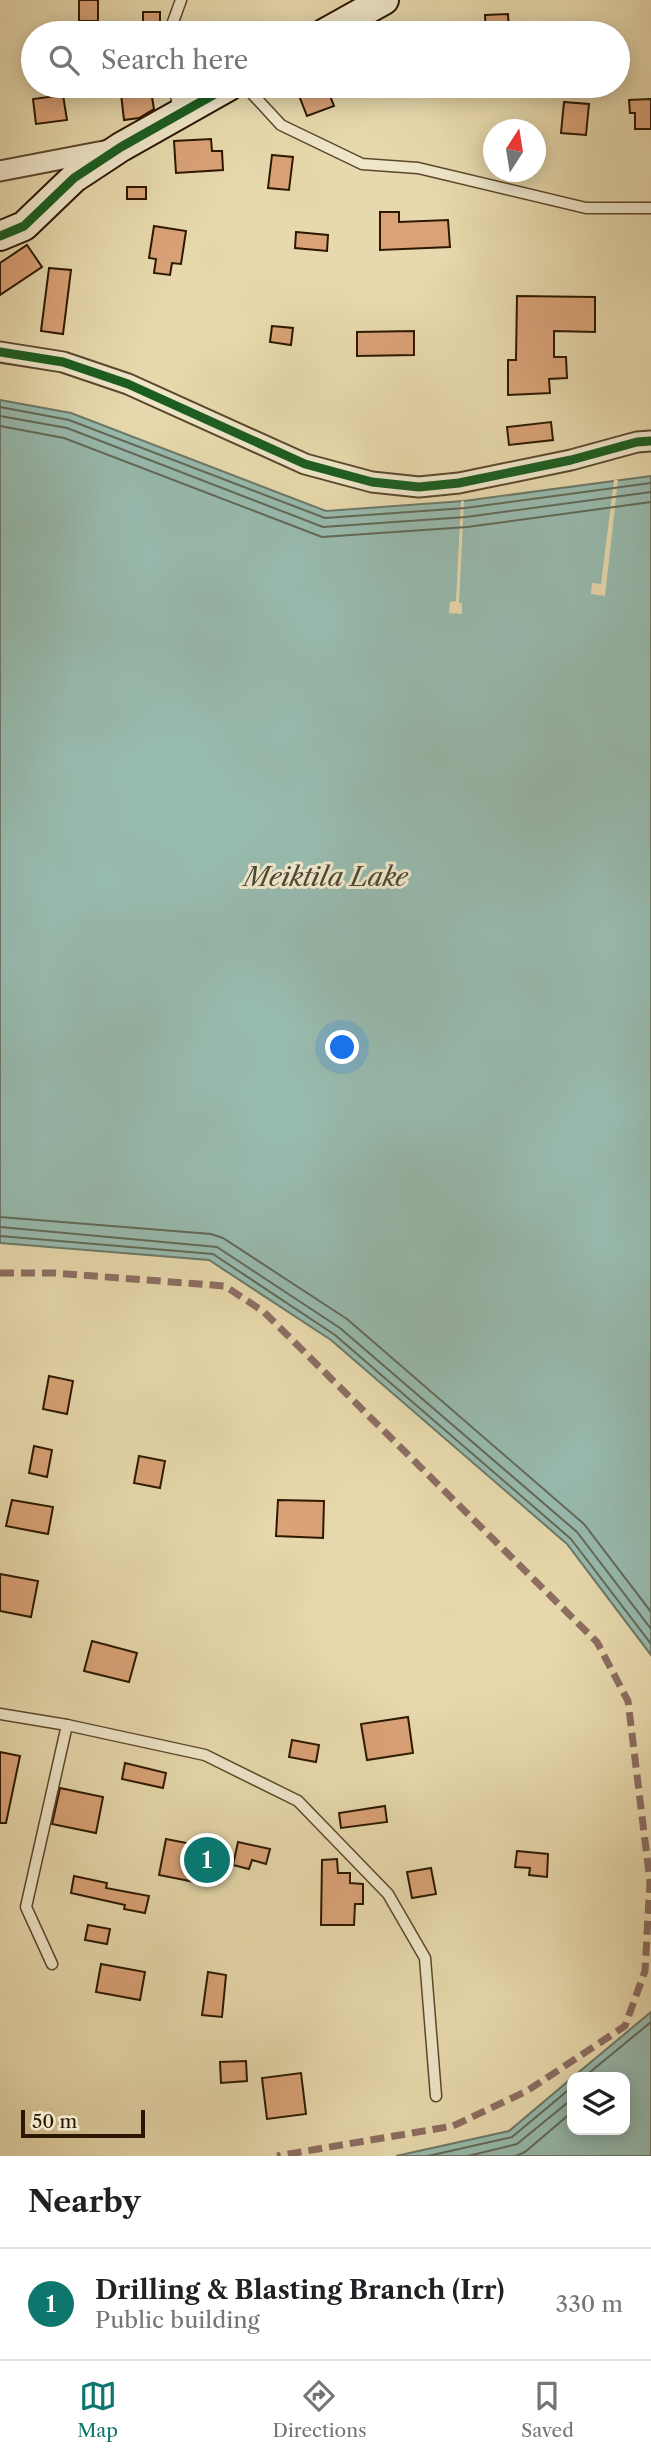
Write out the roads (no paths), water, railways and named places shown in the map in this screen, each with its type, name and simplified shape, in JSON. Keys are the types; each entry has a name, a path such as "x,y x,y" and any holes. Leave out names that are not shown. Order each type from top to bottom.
{"street":[{"path":"346,21 384,0"},
{"path":"0,236 24,226 74,178 121,147 209,98"},
{"path":"0,171 121,147"},
{"path":"0,352 63,362 128,384 305,464 372,482 419,487 459,483 651,441"}],"lane":[{"path":"173,21 181,0"},
{"path":"176,98 178,116"},
{"path":"256,98 281,125 362,164 418,167 586,208 651,208"},
{"path":"0,1714 66,1725 205,1755 298,1801 388,1894 425,1958 436,2096"},
{"path":"52,1964 26,1907 66,1725"}],"water":[{"name":"Meiktila Lake","path":"0,400 71,413 326,511 464,501 651,476 651,1655 567,1544 331,1340 209,1260 0,1243"},
{"path":"651,2012 651,2156 396,2156 509,2131 567,2082 567,2135 630,2135 630,2072 579,2072"}],"place":[{"name":"Drilling & Blasting Branch (Irr)","path":"207,1860"}]}
